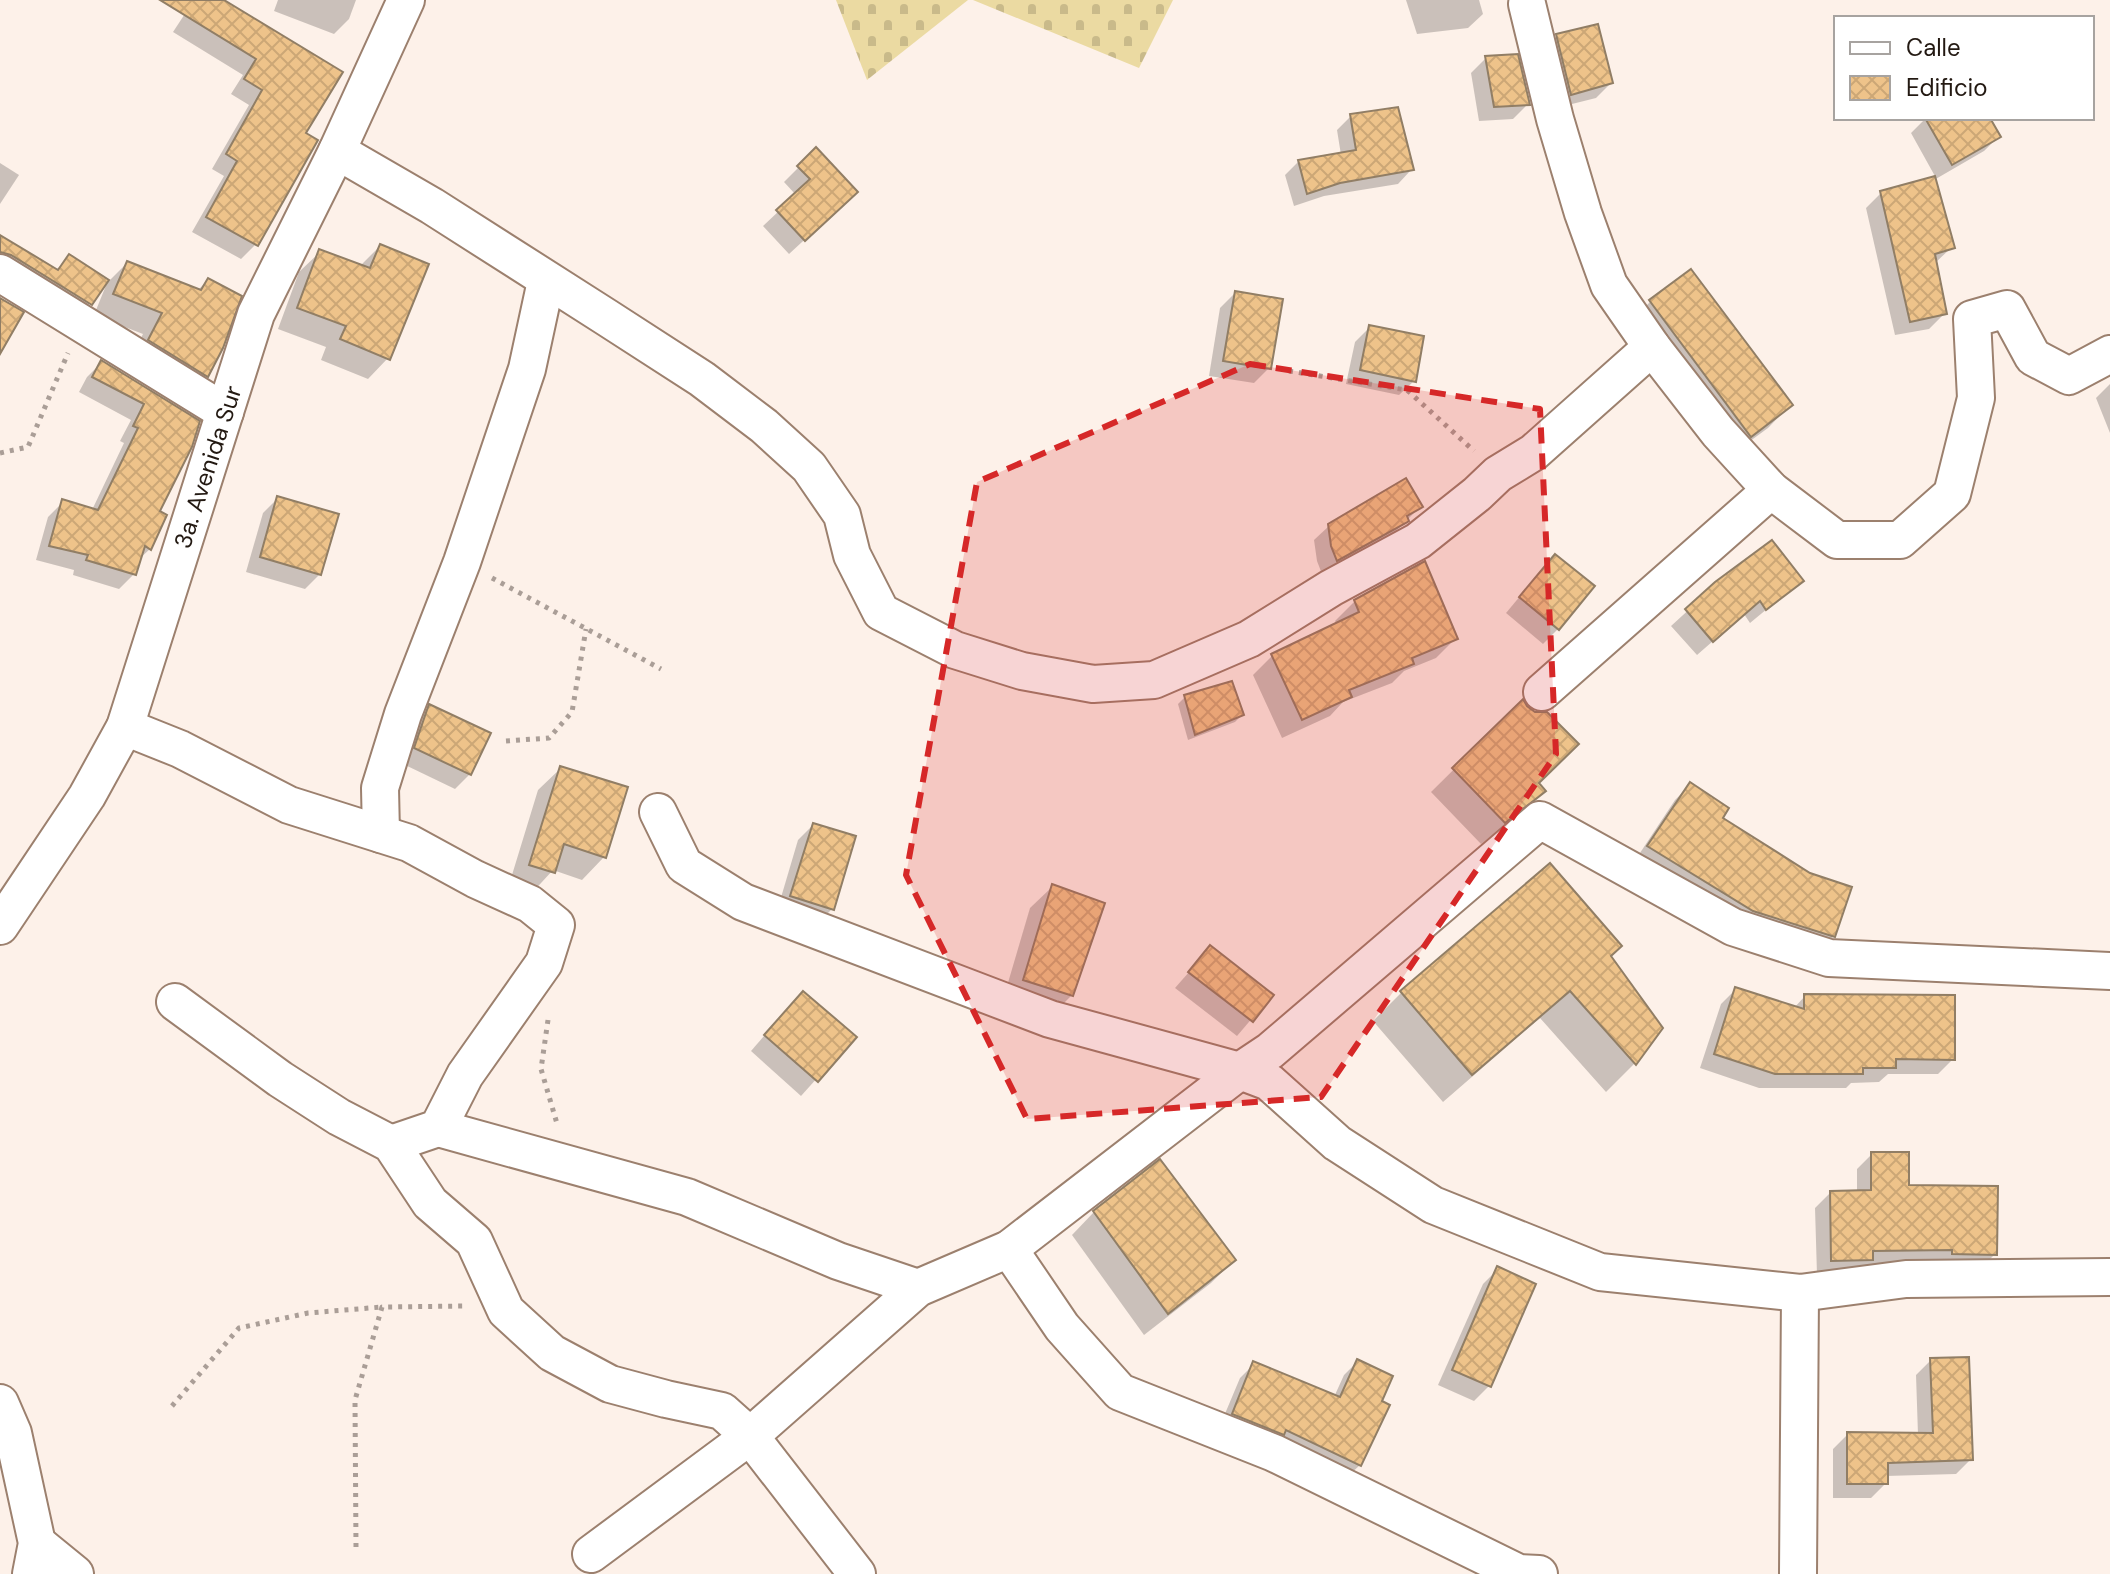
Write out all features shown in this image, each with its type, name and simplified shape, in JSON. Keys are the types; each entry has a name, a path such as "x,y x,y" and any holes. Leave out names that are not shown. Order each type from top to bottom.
{"street":[{"name":"3a. Avenida Sur","path":"0,926 87,796 125,727 256,314 337,151 406,0"},
{"path":"1527,4 1555,119 1583,213 1609,285 1718,432 1771,490 1837,540 1900,540 1952,494 1976,398 1972,319 2007,309 2033,357 2069,376 2110,354"},
{"path":"337,151 432,206 702,379 764,426 809,467 842,515 852,555 881,612 955,650 1022,671 1093,684 1154,680 1249,639 1331,588 1418,541 1498,474 1534,452 1652,347"},
{"path":"0,273 225,412"},
{"path":"381,834 380,788 403,714 462,562 527,369 546,281"},
{"path":"1542,692 1771,490"},
{"path":"125,727 180,749 289,805 409,843 475,879 530,904 556,925 544,963 465,1075 438,1128"},
{"path":"658,812 684,865 743,902 1050,1019 1240,1071 1269,1082 1337,1143 1433,1205 1600,1272 1800,1293 1906,1279 2110,1277"},
{"path":"591,1554 750,1436 918,1288 1009,1249 1270,1051 1540,820 1733,927 1829,958 2110,971"},
{"path":"175,1002 280,1079 339,1117 391,1144 430,1203 474,1241 506,1311 552,1353 610,1384 722,1411 750,1436 857,1574"},
{"path":"391,1144 438,1128 687,1197 838,1261 918,1288"},
{"path":"1009,1249 1062,1327 1120,1392 1274,1453 1519,1573 1539,1574"},
{"path":"1798,1574 1800,1293"},
{"path":"0,1403 13,1433 34,1558 75,1574"}],"path":[{"path":"0,453 28,447 81,323"},
{"path":"1289,371 1407,390 1498,474"},
{"path":"462,562 661,669"},
{"path":"506,741 549,738 572,712 586,629"},
{"path":"528,986 549,1014 541,1069 568,1165"},
{"path":"172,1406 239,1328 308,1313 382,1307 457,1305 506,1311"},
{"path":"356,1547 355,1400 382,1307"}],"highlighted area":[{"path":"1250,364 1540,409 1556,754 1321,1097 1027,1119 906,875 977,482"}],"green space":[{"path":"836,0 968,0 867,80"},
{"path":"973,0 1173,0 1139,68"}],"building":[{"path":"160,0 224,0 343,72 306,133 318,140 258,246 206,217 237,161 226,154 262,90 244,79 256,59"},
{"path":"1598,24 1613,83 1571,95 1556,34"},
{"path":"1518,54 1530,105 1494,107 1485,56"},
{"path":"1398,107 1414,170 1340,183 1307,194 1298,160 1356,150 1350,114"},
{"path":"1926,120 1991,120 2001,137 1952,165"},
{"path":"816,147 858,192 805,241 776,210 810,179 797,166"},
{"path":"1935,176 1955,248 1935,254 1947,314 1910,322 1880,191"},
{"path":"0,235 58,270 69,254 109,280 92,305 11,255 0,252"},
{"path":"380,244 429,264 390,360 340,339 346,326 297,308 319,249 370,268"},
{"path":"127,261 201,290 208,278 242,296 223,348 208,377 148,340 162,313 113,294"},
{"path":"1691,269 1793,405 1751,437 1649,300"},
{"path":"1235,291 1283,299 1271,369 1223,361"},
{"path":"0,298 24,312 0,354"},
{"path":"1369,325 1424,336 1416,382 1360,370"},
{"path":"101,360 200,421 192,447 160,511 167,515 151,550 145,546 136,575 86,560 88,555 49,546 62,499 98,510 138,428 133,426 144,404 92,377"},
{"path":"1406,478 1423,507 1407,516 1409,521 1406,523 1337,561 1328,524"},
{"path":"277,496 339,514 321,575 260,557"},
{"path":"1772,540 1804,581 1766,610 1760,601 1713,642 1685,609 1715,582"},
{"path":"1555,554 1595,586 1559,630 1519,597"},
{"path":"1425,561 1458,639 1412,658 1414,664 1349,690 1352,697 1302,720 1271,654 1359,612 1354,600"},
{"path":"1232,681 1244,715 1195,735 1184,695"},
{"path":"1523,699 1535,712 1547,712 1579,744 1539,783 1546,791 1505,823 1452,768"},
{"path":"429,704 491,733 471,775 414,748"},
{"path":"560,766 628,787 606,858 564,844 555,873 529,865"},
{"path":"1690,782 1729,808 1723,818 1810,873 1852,887 1835,937 1753,911 1647,846"},
{"path":"813,823 856,836 834,910 790,896"},
{"path":"1550,863 1622,946 1611,956 1663,1028 1636,1065 1570,991 1472,1075 1400,991"},
{"path":"1052,884 1105,903 1073,996 1023,980"},
{"path":"1210,945 1274,995 1253,1022 1188,972"},
{"path":"1735,987 1804,1009 1804,994 1955,995 1955,1060 1896,1059 1896,1068 1863,1068 1863,1074 1775,1074 1714,1054"},
{"path":"803,991 857,1037 818,1082 764,1035"},
{"path":"1871,1152 1909,1152 1909,1185 1998,1186 1997,1255 1952,1254 1952,1250 1873,1251 1873,1260 1831,1261 1830,1191 1871,1190"},
{"path":"1160,1159 1236,1260 1168,1314 1093,1211"},
{"path":"1497,1266 1536,1284 1491,1387 1452,1370"},
{"path":"1969,1357 1973,1460 1888,1463 1888,1484 1847,1484 1847,1432 1933,1433 1930,1358"},
{"path":"1357,1359 1393,1376 1382,1401 1390,1405 1361,1466 1286,1430 1284,1435 1232,1414 1253,1361 1340,1397"}]}
